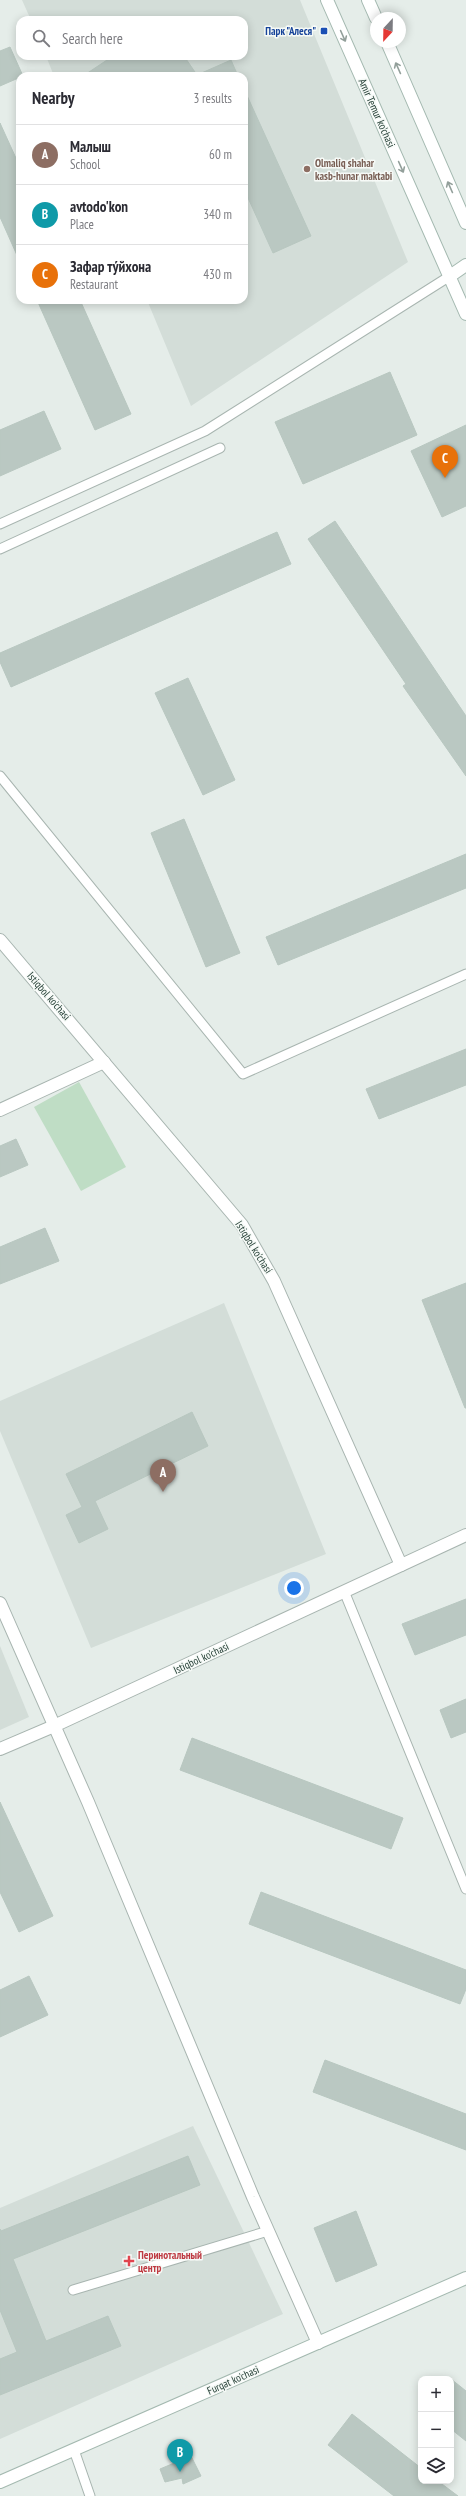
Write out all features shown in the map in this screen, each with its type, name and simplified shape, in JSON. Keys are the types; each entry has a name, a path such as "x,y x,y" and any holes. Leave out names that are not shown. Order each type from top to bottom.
{"street":[{"name":"Amir Temur ko'chasi","path":"327,0 466,314"},
{"path":"368,0 373,12"},
{"path":"390,48 466,223"},
{"path":"450,276 466,265"},
{"name":"Istiqbol ko'chasi","path":"0,940 242,1225 274,1281 401,1565"},
{"path":"0,1110 104,1062"},
{"name":"Istiqbol ko'chasi","path":"0,1749 54,1726 466,1535"},
{"path":"0,1603 88,1802 268,2231 318,2343"},
{"name":"Furqat ko'chasi","path":"0,2482 466,2278"}],"lane":[{"path":"0,524 205,431 450,276"},
{"path":"0,549 220,448"},
{"path":"0,776 243,1074 466,974"},
{"path":"344,1591 466,1889"},
{"path":"73,2290 268,2231"},
{"path":"74,2450 90,2496"}],"shaded area":[{"name":"Olmaliq shahar kasb-hunar maktabi","path":"22,0 300,0 408,262 191,406 149,304 248,304 248,72 52,72 48,60 248,60 248,16 29,16"},
{"path":"224,1303 326,1554 91,1648 0,1431 0,1401"},
{"path":"0,1646 29,1717 0,1730"},
{"name":"Перинотальный центр","path":"193,2126 283,2314 0,2439 0,2208"}],"green space":[{"path":"79,1082 126,1167 81,1191 34,1107"}],"building":[{"path":"10,47 21,72 16,72 16,79 0,86 0,51"},
{"path":"107,60 187,60 195,72 89,72"},
{"path":"231,60 236,72 204,72"},
{"path":"248,98 311,236 273,253 248,198"},
{"path":"0,123 16,158 16,253 0,217"},
{"path":"39,304 82,304 131,414 95,430"},
{"path":"390,372 417,435 303,484 275,422"},
{"path":"44,411 61,449 0,476 0,430"},
{"path":"466,425 466,506 442,517 411,451"},
{"path":"335,521 466,716 466,776 403,686 406,684 308,539"},
{"path":"277,532 291,564 11,687 0,662 0,653"},
{"path":"188,678 235,780 203,795 155,693"},
{"path":"184,819 240,953 206,967 151,833"},
{"path":"466,854 466,888 278,965 266,937"},
{"path":"466,1049 466,1085 379,1119 366,1089"},
{"path":"16,1139 28,1165 0,1177 0,1146"},
{"path":"45,1228 59,1261 0,1284 0,1247"},
{"path":"466,1283 466,1408 465,1408 422,1300"},
{"path":"192,1412 208,1446 95,1501 108,1529 79,1543 66,1515 82,1507 66,1474"},
{"path":"466,1599 466,1635 415,1655 402,1624"},
{"path":"466,1699 466,1732 451,1738 440,1710"},
{"path":"192,1738 403,1818 391,1849 180,1770"},
{"path":"0,1802 53,1916 19,1932 0,1892"},
{"path":"261,1892 466,1970 466,1989 460,2004 249,1924"},
{"path":"29,1976 48,2015 0,2037 0,1990"},
{"path":"325,2060 466,2114 466,2150 313,2092"},
{"path":"188,2156 200,2185 13,2259 46,2341 108,2316 121,2346 0,2395 0,2359 17,2352 0,2310 0,2229 1,2231"},
{"path":"356,2211 377,2265 336,2282 314,2228"},
{"path":"454,2381 466,2391 466,2441 454,2431"},
{"path":"352,2414 418,2466 418,2484 442,2484 458,2496 394,2496 328,2445"},
{"path":"191,2456 201,2476 183,2484 182,2478 165,2482 160,2469"}],"place":[{"name":"Парк \"Алеся\"","path":"324,31"},
{"name":"Olmaliq shahar kasb-hunar maktabi","path":"307,169"},
{"name":"Зафар тýйхона","path":"445,478"},
{"name":"Малыш","path":"163,1492"},
{"name":"Перинотальный центр","path":"129,2261"},
{"name":"avtodo'kon","path":"180,2472"}]}
